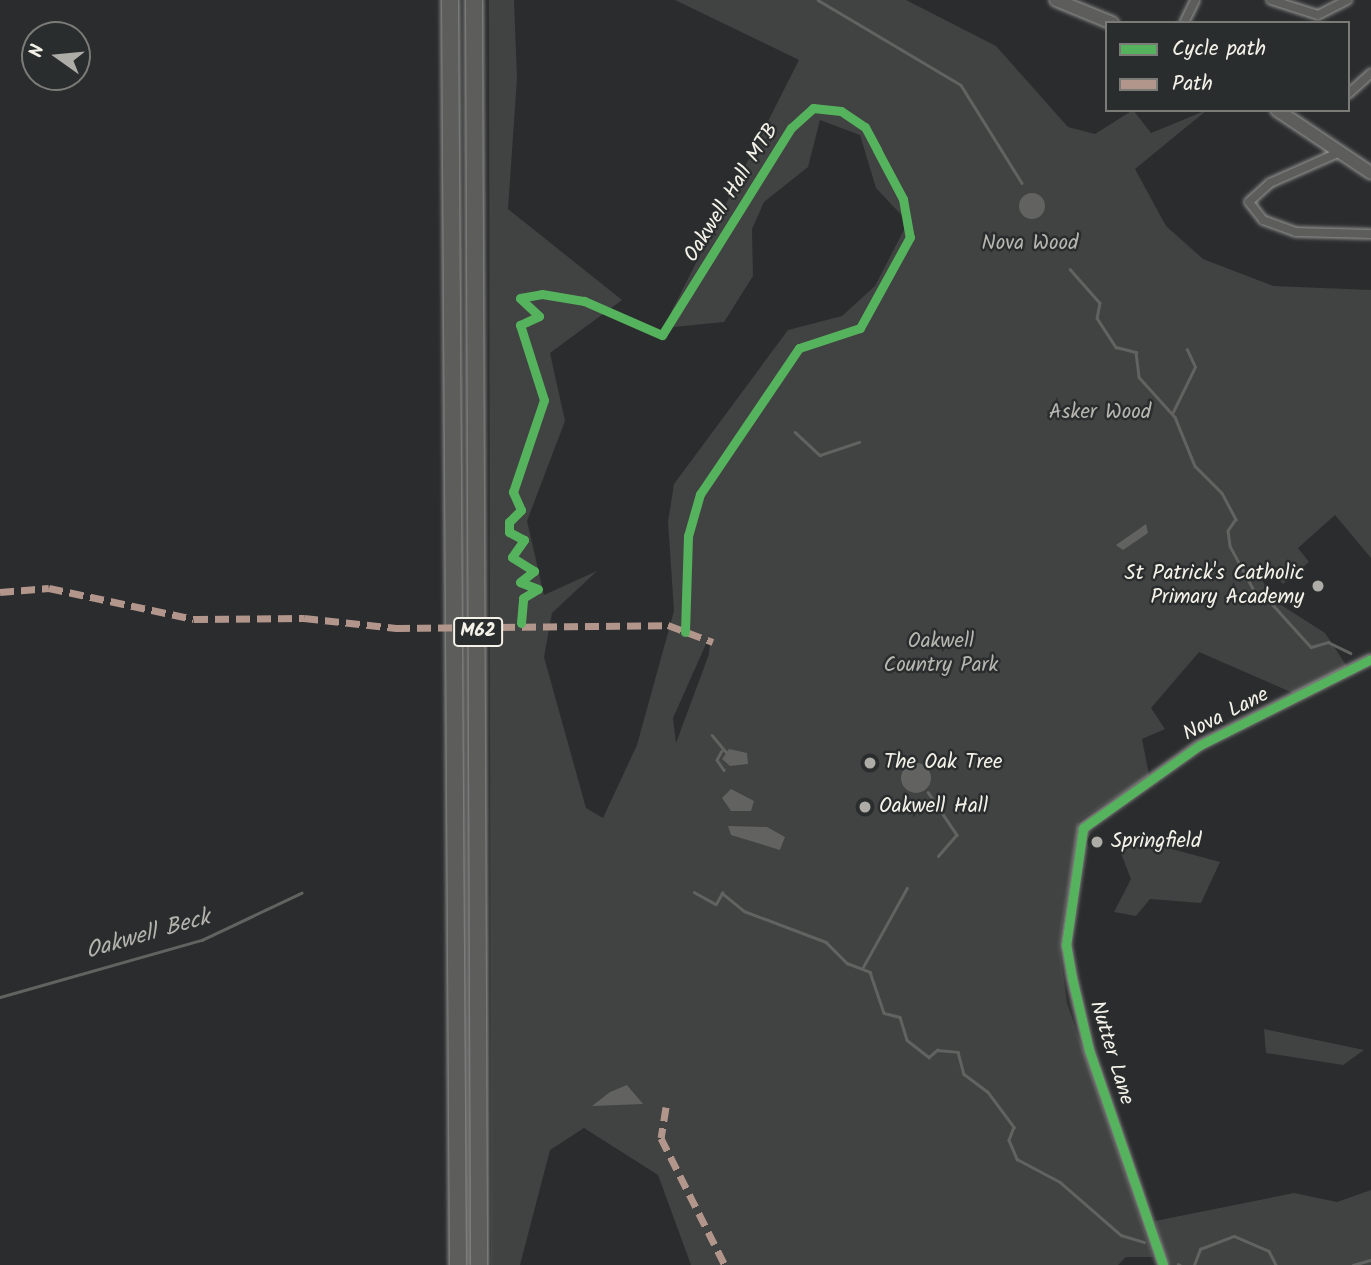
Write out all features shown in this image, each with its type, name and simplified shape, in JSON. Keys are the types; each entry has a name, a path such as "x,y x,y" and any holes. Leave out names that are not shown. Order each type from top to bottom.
{"highway":[{"name":"M62","path":"450,0 458,1265"},
{"name":"M62","path":"474,0 479,1265"}],"main road":[{"path":"1056,0 1107,21"},
{"path":"1292,115 1371,173"}],"street":[{"path":"1185,21 1195,0"},
{"path":"1271,0 1318,15 1347,0"},
{"path":"1350,92 1371,73"},
{"path":"1340,152 1270,183 1249,202 1264,220 1296,232 1371,234"},
{"name":"Nova Lane","path":"1080,844 1086,823 1200,745 1371,659"},
{"name":"Nutter Lane","path":"1080,844 1066,945 1072,978 1089,1050 1163,1265"}],"green space":[{"path":"489,0 514,0 517,78 508,209 622,300 550,353 565,421 527,521 544,595 597,571 552,613 544,657 586,808 603,818 637,745 674,611 668,522 674,484 788,330 842,316 875,286 908,222 876,188 860,135 820,120 808,167 764,202 752,229 753,276 724,322 663,328 799,60 675,0 906,0 996,46 1068,127 1095,134 1130,112 1135,112 1151,133 1205,112 1135,169 1166,226 1203,259 1273,286 1371,290 1371,558 1335,515 1298,548 1309,562 1283,584 1270,570 1254,569 1278,603 1325,633 1348,668 1293,693 1199,652 1151,708 1165,729 1142,739 1149,775 1079,821 1059,944 1067,1003 1153,1257 1126,1257 1118,1265 691,1265 658,1175 584,1128 550,1150 520,1265 491,1265","holes":["710,635 709,654 676,743 673,718"]},
{"path":"1113,833 1220,862 1201,903 1150,899 1136,916 1114,912 1131,879"},
{"path":"1264,1029 1364,1050 1343,1065 1266,1053"},
{"path":"1371,1190 1371,1265 1167,1265 1155,1221 1294,1193 1337,1202"}],"shaded area":[{"path":"1032,193 1041,197 1045,206 1041,215 1032,219 1023,215 1019,206 1023,197"},
{"path":"1146,524 1148,533 1123,550 1116,545"},
{"path":"729,749 747,753 748,764 730,766 722,759"},
{"path":"916,763 927,767 931,778 927,789 916,793 905,789 901,778 905,767"},
{"path":"731,789 754,801 751,811 731,811 722,798"},
{"path":"728,826 767,827 785,837 780,850 731,835"},
{"path":"627,1085 643,1104 592,1106 610,1092"}],"waterway":[{"path":"818,0 961,85 1022,183"},
{"path":"1070,269 1100,303 1097,318 1116,347 1136,352 1139,377 1175,417 1195,466 1222,493 1236,519 1228,531 1230,546 1256,594 1264,595 1311,647 1328,642 1351,653"},
{"path":"1172,414 1195,367 1187,350"},
{"path":"795,432 820,455 859,442"},
{"path":"712,735 727,753"},
{"path":"722,751 717,760 724,770"},
{"path":"928,792 957,835 939,856"},
{"path":"863,967 907,888"},
{"name":"Oakwell Beck","path":"694,892 716,904 722,893 744,911 826,942 847,963 870,972 884,1013 900,1017 907,1040 929,1057 937,1050 958,1052 964,1074 988,1092 1014,1127 1009,1140 1017,1159 1060,1182 1121,1235 1144,1242"},
{"name":"Oakwell Beck","path":"0,997 202,940 301,893"},
{"path":"1194,1265 1200,1249 1234,1236 1269,1251 1276,1265"},
{"path":"1353,1265 1371,1260"}],"marked path":[{"path":"0,592 49,588 194,619 304,618 396,628 668,625 713,642"},
{"path":"666,1107 661,1138 725,1265"}],"cycle path":[{"name":"Oakwell Hall MTB","path":"521,623 523,598 538,589 520,582 534,571 512,557 524,540 509,532 509,522 521,510 513,492 544,400 520,325 539,316 520,298 542,294 584,301 662,335 791,128 813,108 841,111 865,127 903,199 910,237 860,328 799,348 700,494 688,536 685,632"},
{"path":"1163,1265 1089,1050 1072,978 1066,945 1083,828 1200,745 1371,659"}],"place":[{"name":"St Patrick's Catholic Primary Academy","path":"1318,586"},
{"name":"The Oak Tree","path":"870,763"},
{"name":"Oakwell Hall","path":"865,807"},
{"name":"Springfield","path":"1097,842"}],"park label":[{"name":"Nova Wood","path":"1030,244"},
{"name":"Asker Wood","path":"1100,413"},
{"name":"Oakwell Country Park","path":"941,654"}]}
